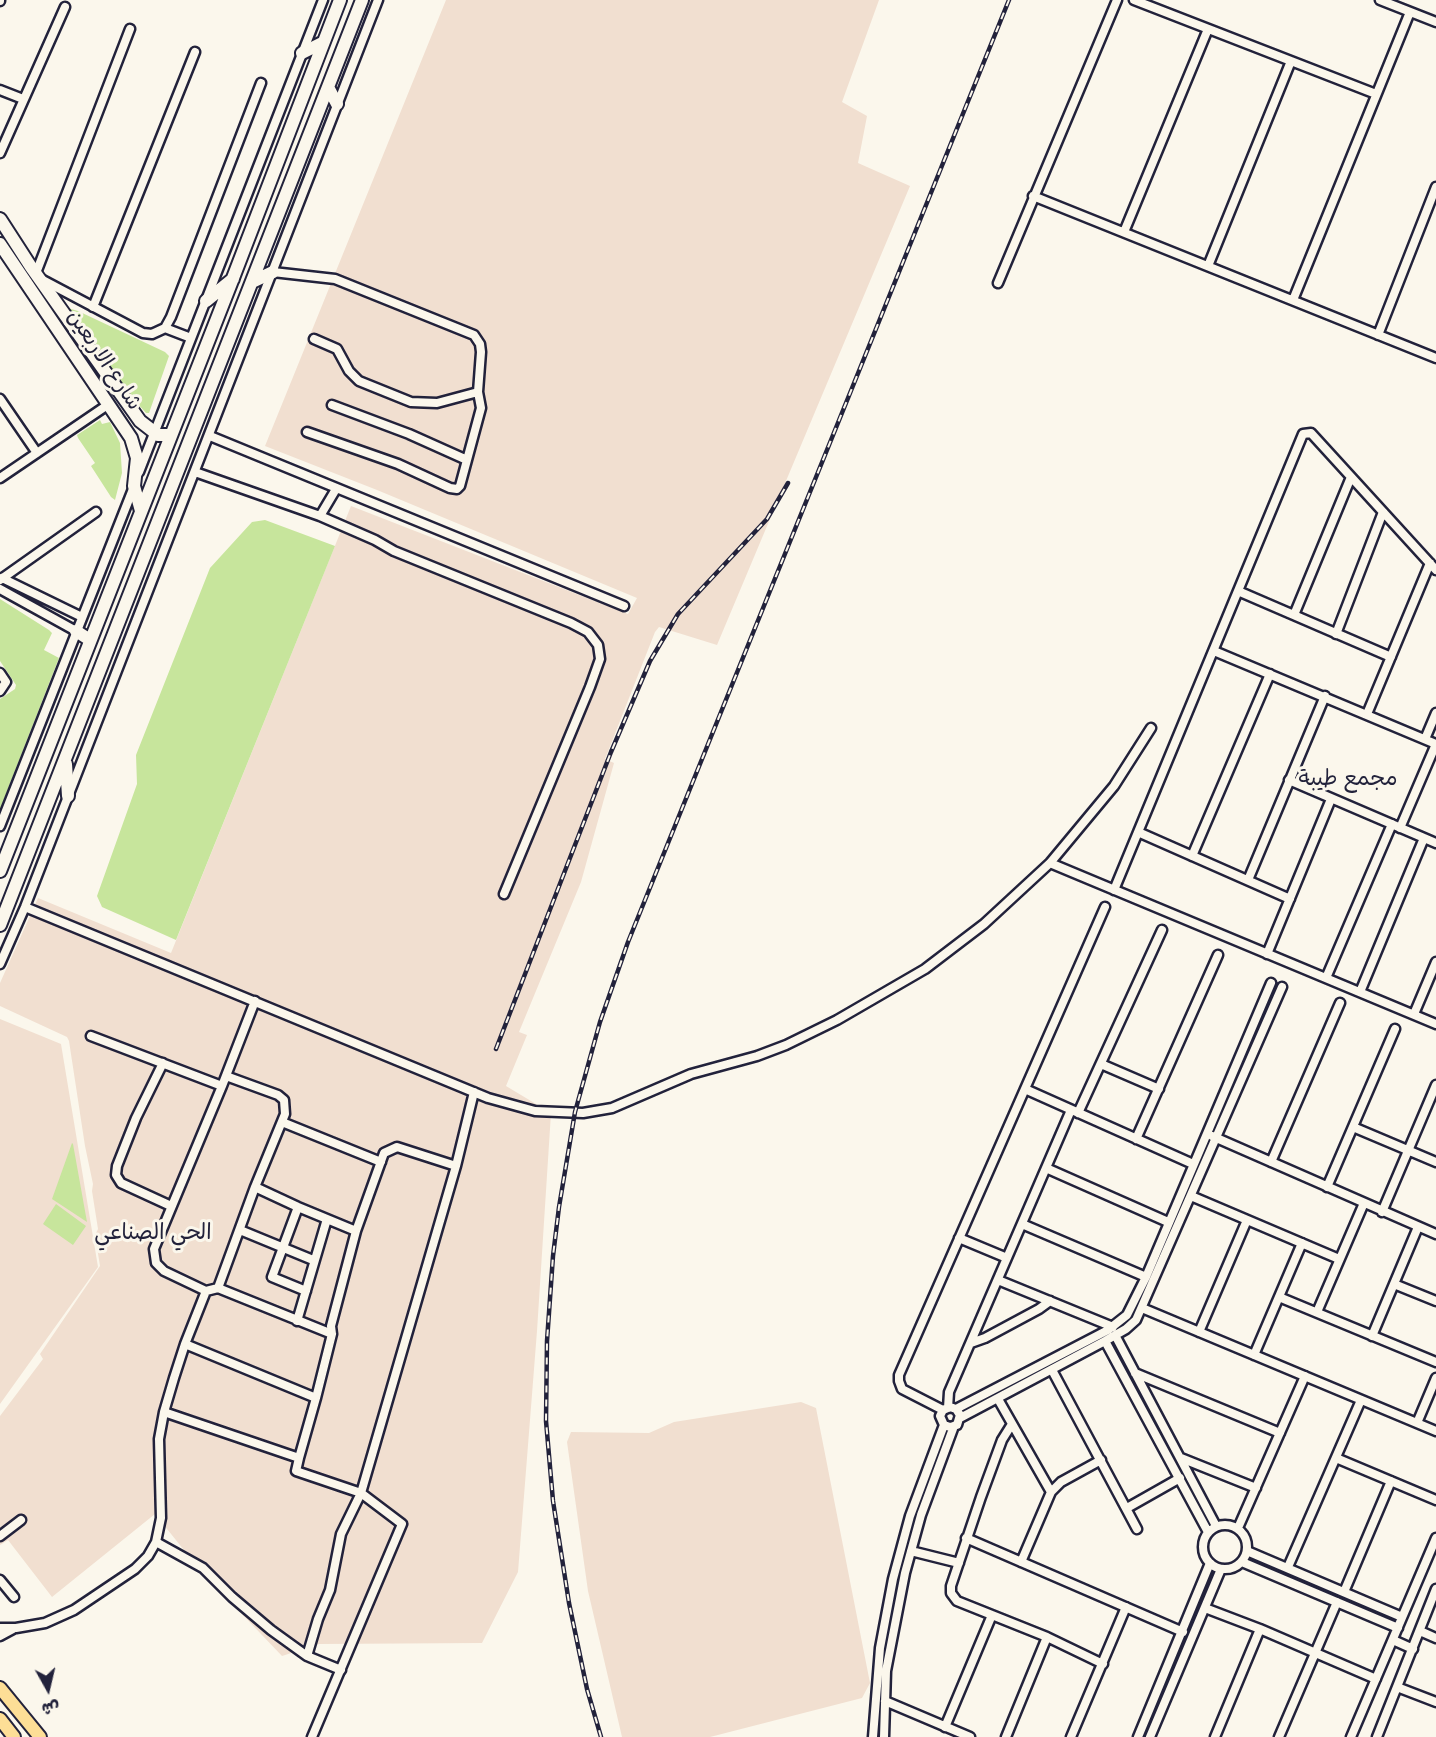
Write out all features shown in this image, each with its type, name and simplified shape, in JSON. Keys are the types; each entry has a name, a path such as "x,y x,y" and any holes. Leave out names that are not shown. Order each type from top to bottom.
{"main road":[{"path":"0,871 340,0"},
{"path":"0,925 362,0"},
{"path":"302,53 322,43"},
{"path":"328,87 337,104"},
{"name":"شارع الاربعين","path":"0,219 140,421 158,435 171,435"},
{"name":"شارع الاربعين","path":"0,244 131,438 135,448 137,466 134,486 141,512"},
{"path":"20,274 35,272"},
{"path":"252,282 273,272"},
{"path":"206,301 233,278"},
{"path":"76,631 90,640"},
{"path":"66,759 68,796"},
{"path":"0,1688 40,1737"},
{"path":"0,1719 14,1737"}],"street":[{"path":"0,825 323,0"},
{"path":"0,964 25,907 210,436 378,0"},
{"path":"998,283 1117,0"},
{"path":"1134,0 1376,94"},
{"path":"1380,0 1436,22"},
{"path":"0,153 64,7"},
{"path":"1293,300 1410,12"},
{"path":"130,29 35,272 93,307 147,334 156,333 165,328 171,317 261,83"},
{"path":"1124,232 1208,29"},
{"path":"93,307 195,52"},
{"path":"1208,266 1291,61"},
{"path":"0,90 23,99"},
{"path":"1378,334 1436,187"},
{"path":"1033,196 1436,358"},
{"path":"273,272 335,279 474,335 482,352 478,392 481,408 460,486 457,489 450,488 398,464 307,432"},
{"path":"165,328 191,338"},
{"path":"314,339 337,349 349,371 359,381 411,402 437,403 478,392"},
{"path":"0,399 37,453"},
{"path":"0,478 109,404"},
{"path":"332,405 409,434 467,460"},
{"path":"1114,890 1303,434 1311,433 1433,566 1367,714"},
{"path":"210,436 624,606"},
{"path":"195,472 320,516 375,540 394,551 571,622 588,632 598,645 600,659 590,687 504,894"},
{"path":"1294,615 1351,477"},
{"path":"320,516 336,489"},
{"path":"82,617 1,579 96,512"},
{"path":"1336,634 1383,512"},
{"path":"0,589 76,631"},
{"path":"1238,591 1391,657"},
{"path":"1214,651 1436,744 1326,978"},
{"path":"0,673 6,682 0,691"},
{"path":"1192,856 1270,674"},
{"path":"1248,880 1325,696"},
{"path":"1425,738 1436,712"},
{"path":"25,907 474,1092 519,1108 582,1113 612,1108 692,1074 772,1051 837,1020 925,969 984,924 1050,863 1114,786 1151,728"},
{"path":"1289,780 1436,843"},
{"path":"1267,954 1331,799"},
{"path":"1138,832 1290,898"},
{"path":"1360,992 1425,838"},
{"path":"1050,863 1436,1024"},
{"path":"960,1418 949,1409 902,1389 899,1378 1105,907"},
{"path":"949,1409 948,1396 1046,1168 1101,1064 1162,930"},
{"path":"1136,1139 1218,955"},
{"path":"1413,1014 1436,962"},
{"path":"873,1737 877,1674 901,1547 933,1465 960,1418 1105,1341 1130,1310 1271,983"},
{"path":"884,1737 886,1671 894,1624 910,1551 944,1425 940,1416 949,1409 1131,1325 1142,1308 1282,987"},
{"path":"255,1001 222,1086 156,1241 154,1259 164,1271 206,1291 218,1288 332,1334"},
{"path":"1271,1162 1340,1003"},
{"path":"1327,1187 1395,1029"},
{"path":"91,1036 222,1086"},
{"path":"163,1064 136,1118 117,1166 116,1175 121,1183 171,1206"},
{"path":"1101,1064 1159,1089"},
{"path":"218,1288 286,1110 281,1097 226,1076"},
{"path":"1382,1212 1436,1085"},
{"path":"1025,1089 1193,1164"},
{"path":"307,1656 330,1590 341,1534 361,1493 456,1166 474,1092"},
{"path":"282,1122 381,1162"},
{"path":"1353,1127 1436,1162"},
{"path":"1206,1134 1436,1234"},
{"path":"312,1737 402,1524 361,1493 296,1470 332,1334 331,1326 356,1231 384,1153 397,1147 456,1166"},
{"path":"1046,1168 1168,1222"},
{"path":"255,1187 298,1208 356,1231"},
{"path":"1191,1196 1339,1259"},
{"path":"1317,1312 1364,1203"},
{"path":"298,1208 272,1277 306,1291"},
{"path":"297,1321 327,1219"},
{"path":"1199,1332 1247,1220"},
{"path":"1022,1224 1146,1276"},
{"path":"1372,1335 1418,1227"},
{"path":"240,1230 314,1260"},
{"path":"959,1238 1007,1258"},
{"path":"1254,1355 1302,1243"},
{"path":"998,1280 1114,1331 1216,1526"},
{"path":"1395,1284 1436,1301"},
{"path":"0,1628 45,1623 84,1604 135,1569 148,1556 156,1542 161,1518 159,1439 164,1412 185,1344 206,1291"},
{"path":"1279,1297 1436,1362"},
{"path":"970,1343 985,1338 1050,1301"},
{"path":"1142,1308 1436,1431"},
{"path":"1105,1341 1208,1532"},
{"path":"185,1344 316,1398"},
{"path":"1052,1370 1137,1528"},
{"path":"1135,1373 1280,1433"},
{"path":"1238,1528 1305,1376"},
{"path":"1417,1423 1436,1378"},
{"path":"998,1399 1050,1492"},
{"path":"1288,1567 1361,1400"},
{"path":"164,1412 299,1458"},
{"path":"1012,1424 999,1448 966,1538 950,1590 952,1597 1047,1637 1103,1664"},
{"path":"944,1425 954,1426"},
{"path":"1181,1458 1256,1488"},
{"path":"1336,1458 1436,1500"},
{"path":"1021,1562 1050,1492 1061,1482 1101,1460"},
{"path":"1127,1508 1180,1478"},
{"path":"1344,1592 1391,1481"},
{"path":"0,1536 21,1520"},
{"path":"1229,1525 1238,1528 1247,1541 1247,1551 1242,1562 1230,1569 1221,1569 1210,1563 1204,1556 1203,1546 1208,1532 1216,1526 1229,1525"},
{"path":"966,1538 1183,1632"},
{"path":"1351,1737 1436,1538"},
{"path":"156,1542 203,1568 232,1597 271,1630 307,1656 341,1670"},
{"path":"910,1551 958,1563"},
{"path":"1247,1551 1402,1617"},
{"path":"1242,1562 1398,1628"},
{"path":"1150,1737 1183,1632 1210,1563"},
{"path":"1138,1737 1205,1608 1221,1569"},
{"path":"0,1580 14,1597"},
{"path":"1377,1737 1436,1589"},
{"path":"1279,1737 1337,1602"},
{"path":"1071,1737 1126,1607"},
{"path":"1205,1608 1316,1652 1376,1679"},
{"path":"945,1727 992,1615"},
{"path":"885,1622 894,1624"},
{"path":"0,1636 16,1628"},
{"path":"1215,1737 1260,1629"},
{"path":"1419,1631 1436,1638"},
{"path":"1005,1737 1047,1637"},
{"path":"1393,1640 1413,1649"},
{"path":"1397,1687 1436,1702"},
{"path":"885,1701 969,1737"}],"shaded area":[{"path":"446,0 879,0 842,102 867,116 858,163 910,186 717,645 659,627 655,632 605,759 614,763 581,882 519,1032 527,1035 506,1086 551,1113 518,1572 482,1643 319,1644 282,1656 200,1570 155,1514 52,1597 8,1540 0,1545 0,1416 43,1359 40,1354 100,1266 95,1235 98,1229 93,1184 69,1041 67,1037 0,1006 0,983 38,898 171,953 351,506 628,614 637,598 265,446"},
{"path":"0,1019 61,1044 98,1267 0,1404"},
{"path":"801,1402 816,1408 870,1683 862,1698 710,1737 622,1737 588,1591 567,1442 571,1432 649,1433 674,1422"}],"green space":[{"path":"64,307 78,311 165,352 169,356 149,413 146,413 120,384"},
{"path":"100,420 102,424 110,422 120,443 122,473 115,500 91,466 95,463 77,435"},
{"path":"265,520 335,546 176,940 102,907 97,896 137,784 136,755 210,568 252,522"},
{"path":"0,599 52,633 44,650 59,658 0,809 0,699 15,689 16,685 0,661"},
{"path":"73,1144 87,1222 52,1199"},
{"path":"56,1204 86,1226 73,1245 43,1224"}],"railway":[{"path":"601,1737 587,1689 569,1603 553,1501 546,1421 547,1341 553,1256 575,1112 600,1022 628,942 1009,0"},
{"path":"496,1049 611,752 650,661 678,614 767,519 788,483"}],"district":[{"name":"مجمع طيبة","path":"1348,780"},
{"name":"الحي الصناعي","path":"153,1234"}]}
